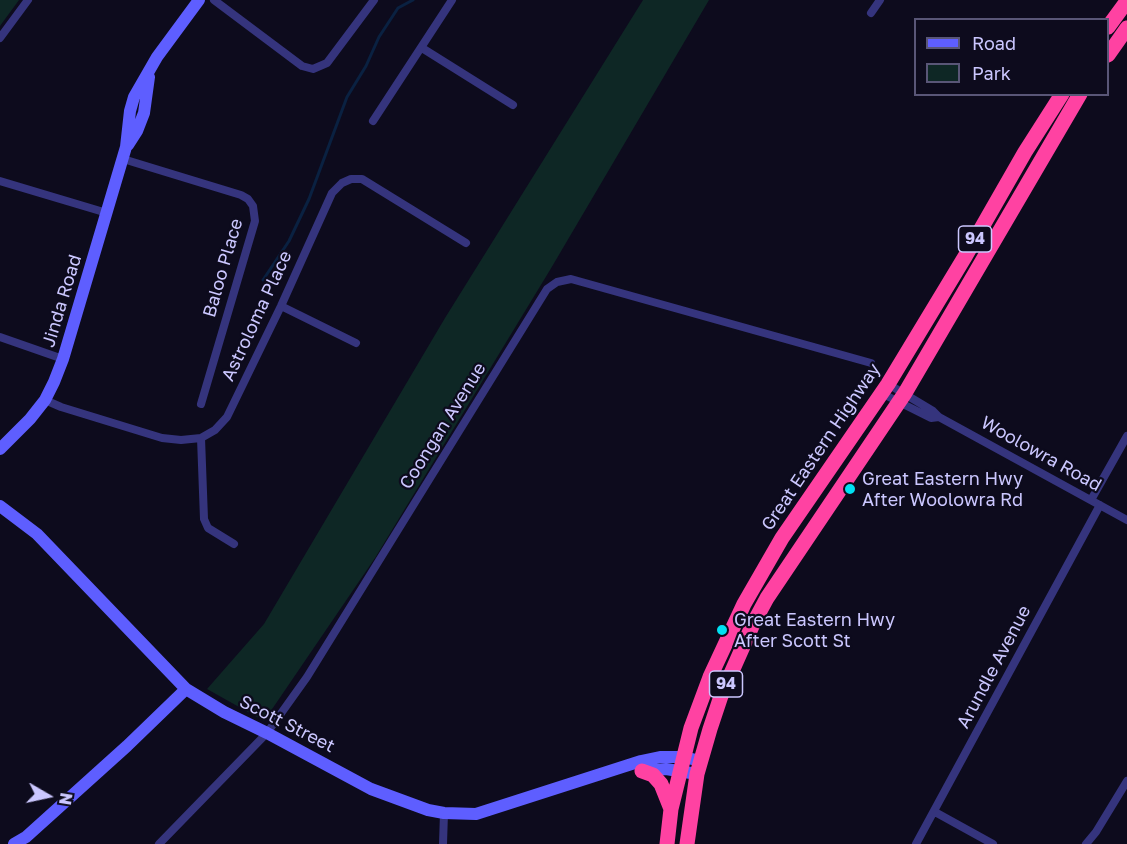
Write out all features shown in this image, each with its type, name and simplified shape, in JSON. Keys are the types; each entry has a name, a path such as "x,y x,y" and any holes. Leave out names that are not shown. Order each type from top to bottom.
{"highway":[{"path":"1109,24 1127,1"},
{"path":"1109,52 1127,28"},
{"name":"Great Eastern Highway","path":"667,844 671,809 691,728 710,677 744,604 782,537 885,388 1061,96"},
{"name":"94","path":"687,844 699,767 721,696 767,598 902,398 1079,96"},
{"path":"642,771 653,775 661,784 671,809"}],"main road":[{"name":"Jinda Road","path":"0,449 30,419 45,400 63,359 125,153 144,113 150,73 157,57 199,0"},
{"name":"Scott Street","path":"0,506 37,534 186,689 224,712 371,789 428,810 476,814 641,761 660,757 699,767"},
{"path":"14,844 27,837 186,689"},
{"name":"Scott Street","path":"623,768 642,771 666,769 682,763"}],"street":[{"path":"0,38 28,0"},
{"path":"214,0 302,66 313,69 327,63 374,0"},
{"path":"373,122 452,0"},
{"path":"872,13 880,0"},
{"path":"422,48 513,105"},
{"name":"Baloo Place","path":"125,153 241,195 248,199 255,213 255,221 201,404"},
{"name":"Astroloma Place","path":"201,438 215,430 226,417 281,306 332,193 342,183 351,179 362,179 466,243"},
{"path":"0,181 107,213"},
{"name":"Coongan Avenue","path":"159,844 267,733 307,677 547,289 557,282 571,279 871,363"},
{"path":"281,306 356,343"},
{"path":"0,337 63,359"},
{"name":"Woolowra Road","path":"885,388 933,411 939,417 1127,520"},
{"path":"45,400 162,438 181,440 201,438 204,519 208,528 234,544"},
{"path":"1091,500 1127,436"},
{"name":"Arundle Avenue","path":"916,844 1100,505"},
{"path":"1086,844 1096,832 1127,781"},
{"path":"934,812 993,844"},
{"path":"443,844 444,813"}],"green space":[{"path":"0,0 19,0 0,26"},
{"path":"643,0 709,0 550,270 375,558 264,721 207,689 264,624 445,318"}],"waterway":[{"path":"263,280 289,241 309,199 347,97 366,66 379,37 398,8 413,0"}],"place":[{"name":"Great Eastern Hwy After Woolowra Rd","path":"850,489"},
{"name":"Great Eastern Hwy After Scott St","path":"722,630"}]}
